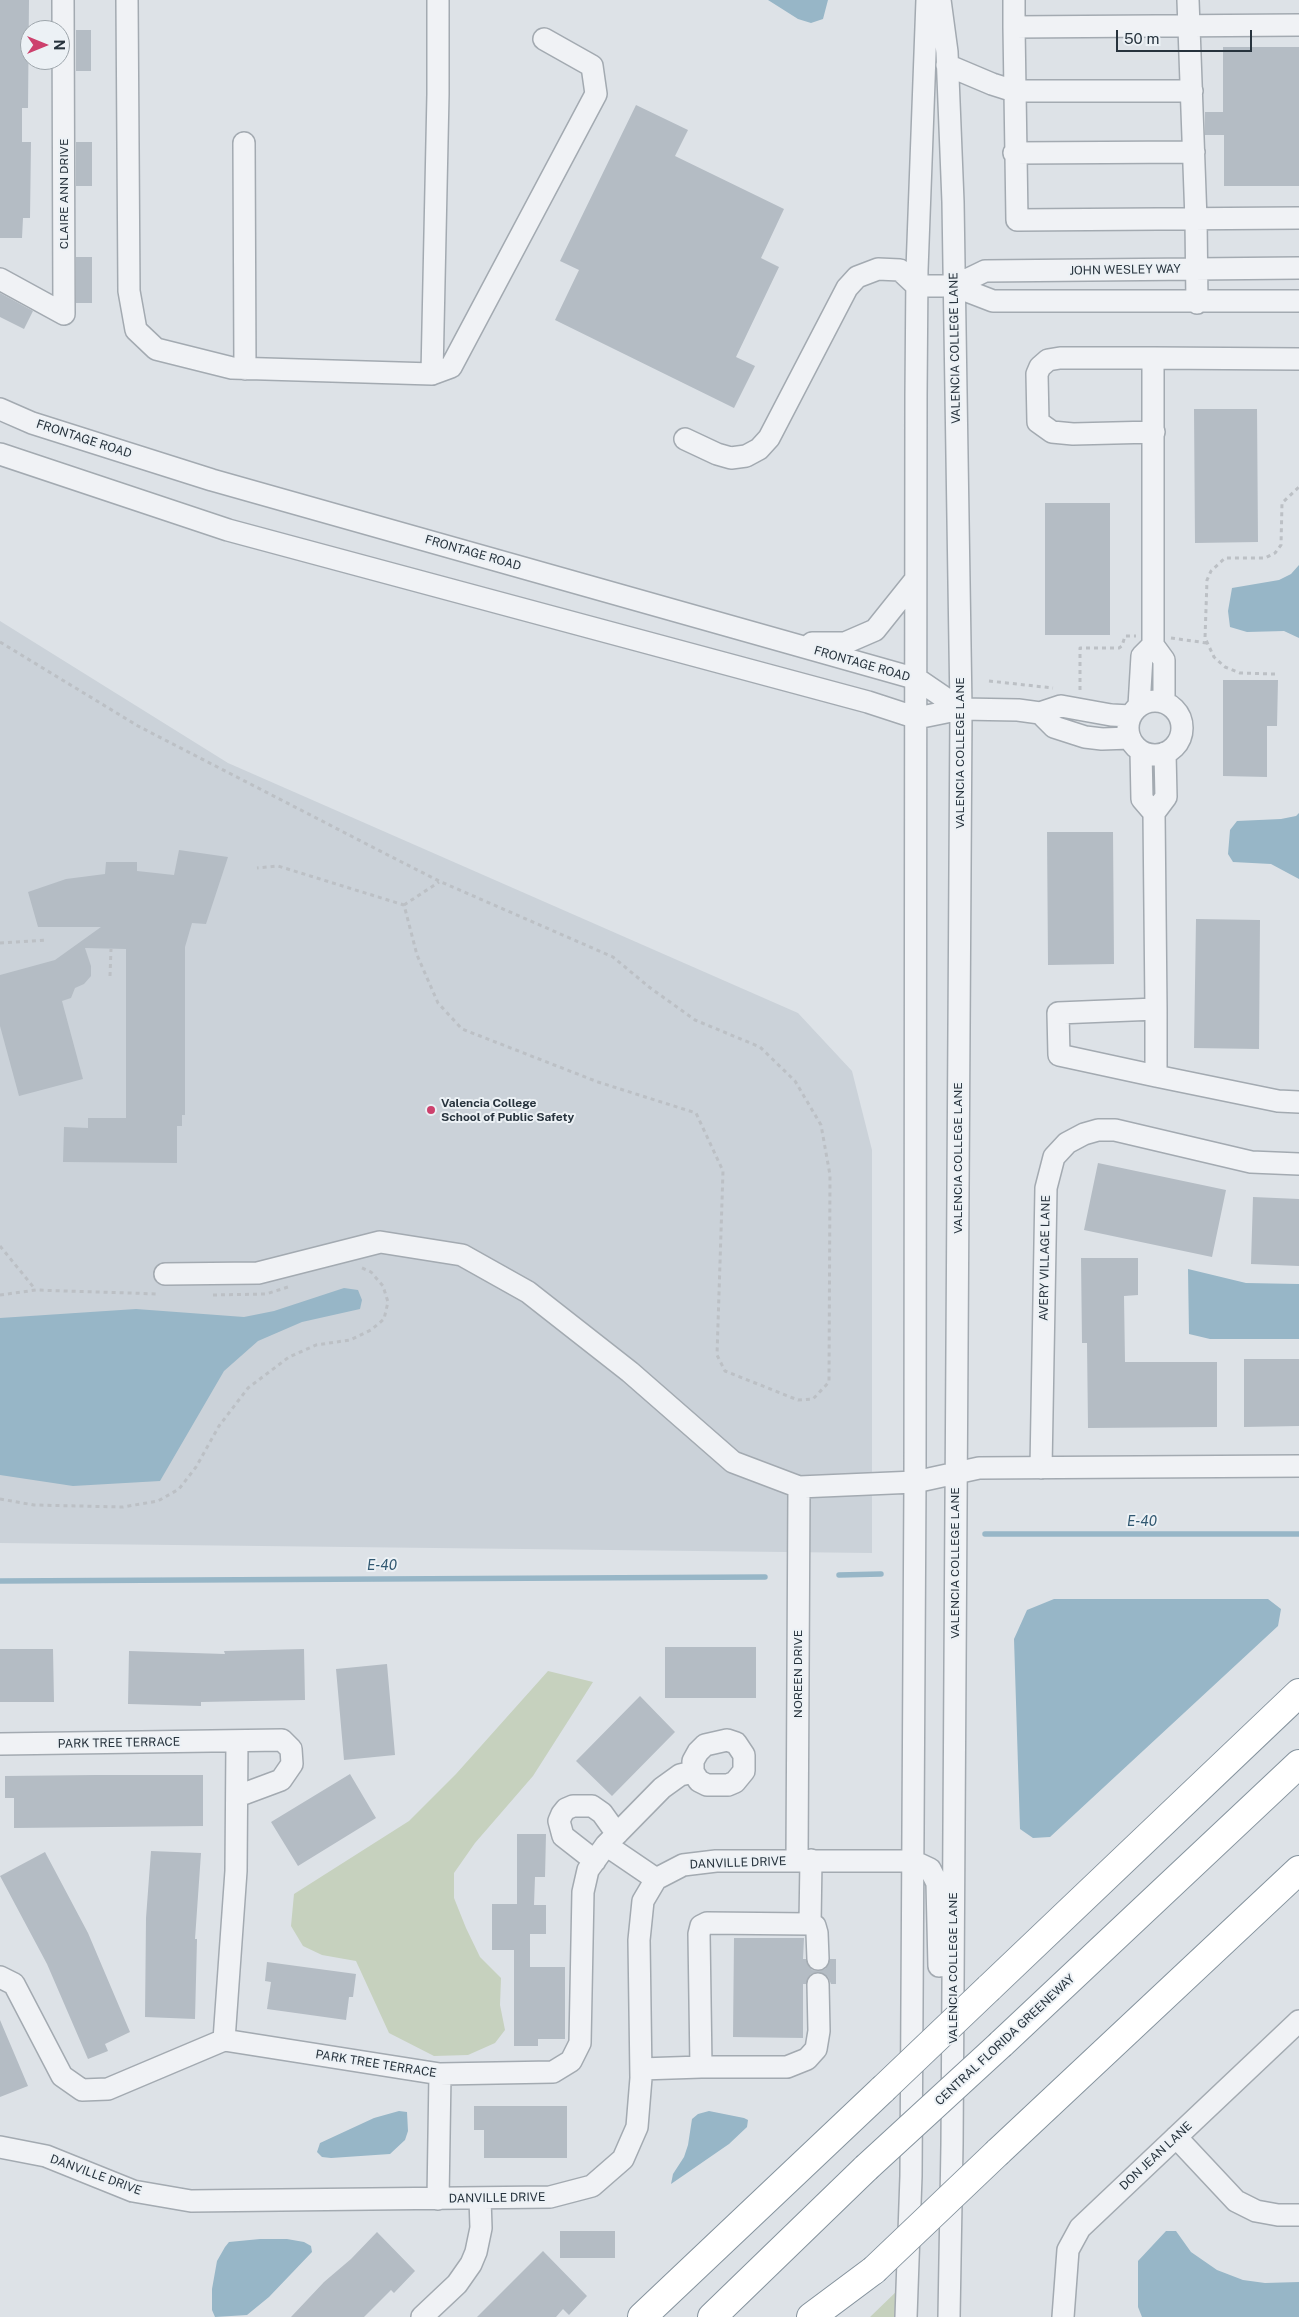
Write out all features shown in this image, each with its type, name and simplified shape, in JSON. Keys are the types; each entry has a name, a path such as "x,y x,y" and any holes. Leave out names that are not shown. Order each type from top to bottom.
{"highway":[{"path":"642,2317 1299,1693"},
{"name":"CENTRAL FLORIDA GREENEWAY","path":"712,2317 866,2168 1299,1764"},
{"path":"811,2317 874,2270 1299,1870"}],"street":[{"name":"CLAIRE ANN DRIVE","path":"0,278 64,314 64,0"},
{"path":"127,0 129,291 136,330 156,349 199,362 232,368 432,374 451,366 596,94 592,66 544,39"},
{"path":"432,374 438,94 438,0"},
{"path":"906,2317 911,2176 916,1482 917,679 915,580 917,286 927,0"},
{"name":"VALENCIA COLLEGE LANE","path":"940,0 947,65 954,286 961,709 949,2317"},
{"path":"1014,0 1014,153 1017,220 1299,218"},
{"path":"1188,0 1197,303"},
{"path":"1014,27 1299,25"},
{"path":"947,65 992,84 1014,90 1192,91"},
{"path":"244,143 245,369"},
{"path":"1014,153 1194,152"},
{"path":"685,439 717,454 731,458 746,456 759,449 768,438 847,288 857,277 878,268 894,269 900,270 917,286"},
{"name":"JOHN WESLEY WAY","path":"954,286 985,271 1299,268"},
{"name":"JOHN WESLEY WAY","path":"917,286 954,286 993,301 1197,303 1299,301"},
{"path":"1154,432 1073,434 1052,432 1038,422 1037,374 1040,367 1048,360 1060,358 1299,359"},
{"path":"1153,358 1152,639 1142,656 1135,711 1128,730 1136,744 1142,799 1154,813"},
{"name":"FRONTAGE ROAD","path":"0,408 32,423 212,480 917,679 961,709"},
{"path":"0,454 228,530 868,702 917,718 961,709 1018,710 1040,713 1061,706 1111,715 1135,711 1148,702 1164,702 1177,712 1182,727 1178,743 1165,753 1157,755 1136,744 1085,737 1054,727 1040,713"},
{"path":"792,644 846,642 875,630 915,580"},
{"path":"1152,639 1164,660 1164,702"},
{"path":"1156,1076 1154,813 1166,796 1165,753"},
{"path":"1156,1009 1058,1013 1059,1055 1278,1101 1299,1102"},
{"name":"AVERY VILLAGE LANE","path":"1041,1468 1046,1188 1054,1157 1067,1143 1084,1134 1098,1130 1116,1130 1251,1162 1299,1164"},
{"path":"166,1284 258,1273 380,1242 462,1255 528,1292 630,1372 733,1462 799,1487 916,1482 979,1468 1299,1466"},
{"name":"NOREEN DRIVE","path":"799,1487 804,1860 810,1924"},
{"name":"PARK TREE TERRACE","path":"0,1744 282,1740 291,1749 292,1764 281,1780 238,1796"},
{"path":"0,1977 14,1984 62,2076 82,2090 108,2089 224,2040 236,1871 237,1741"},
{"name":"PARK TREE TERRACE","path":"224,2040 440,2074 553,2072 571,2061 580,2042 583,1892 588,1870 606,1846 662,1788 680,1775 693,1772"},
{"path":"606,1846 656,1880"},
{"path":"913,1860 930,1869 937,1883 938,1965 952,1990"},
{"name":"DANVILLE DRIVE","path":"0,2147 46,2156 133,2191 191,2201 550,2197 592,2186 623,2160 637,2127 641,2069 639,1940 643,1900 656,1880 683,1865 716,1861 913,1860"},
{"path":"701,2067 699,1934 701,1926 707,1923 810,1924 815,1926 817,1933 818,1959"},
{"path":"641,2069 787,2067 806,2059 816,2049 819,2031 818,1984"},
{"name":"DON JEAN LANE","path":"1063,2317 1068,2250 1080,2228 1299,2021"},
{"path":"438,2199 440,2074"},
{"path":"1176,2137 1236,2201 1256,2211 1278,2215 1299,2215"},
{"path":"422,2317 456,2284 471,2264 476,2252 481,2228 480,2198"}],"path":[{"path":"1274,674 1240,673 1225,667 1214,658 1205,638 1207,580 1211,571 1225,558 1264,558 1282,544 1282,503 1299,487"},
{"path":"1072,691 1080,692 1080,648 1119,648 1122,646 1125,636 1152,639 1185,638 1208,644"},
{"path":"0,642 138,726 439,881 613,957 649,987 695,1020 760,1048 795,1081 821,1125 830,1175 829,1382 814,1399 798,1400 725,1371 717,1355 723,1171 696,1113 598,1082 462,1029 438,1003 417,955 404,905"},
{"path":"989,681 1056,688"},
{"path":"257,868 278,866 404,905"},
{"path":"404,905 439,881"},
{"path":"0,943 46,940"},
{"path":"110,976 111,949"},
{"path":"0,1246 36,1290"},
{"path":"0,1499 34,1505 123,1507 158,1501 179,1489 196,1467 219,1426 248,1388 289,1357 316,1345 350,1340 371,1330 384,1319 388,1302 383,1286 371,1272 358,1266 352,1267"},
{"path":"0,1295 36,1290 166,1284"},
{"path":"211,1295 266,1294 297,1284"}],"shaded area":[{"name":"Valencia College School of Public Safety","path":"0,621 228,763 798,1013 852,1071 872,1150 872,1553 0,1543"}],"green space":[{"path":"548,1671 593,1682 533,1776 475,1843 454,1873 454,1898 466,1928 480,1957 501,1978 500,2005 505,2030 495,2043 468,2055 434,2056 389,2033 356,1961 322,1955 303,1946 291,1926 294,1894 409,1821 456,1774"},
{"path":"899,2289 897,2317 870,2317"}],"water":[{"path":"768,0 828,0 823,19 811,23 798,19"},
{"path":"1299,565 1299,638 1284,631 1247,632 1230,627 1228,611 1232,588 1279,580 1291,574"},
{"path":"1299,813 1299,879 1271,864 1233,862 1228,854 1230,830 1237,821 1281,819 1296,816"},
{"path":"1188,1269 1246,1283 1299,1284 1299,1339 1210,1339 1189,1334"},
{"path":"344,1288 358,1290 362,1300 360,1309 302,1322 258,1341 224,1371 160,1481 73,1486 0,1475 0,1318 136,1309 244,1317 274,1311"},
{"path":"1054,1599 1268,1599 1281,1609 1278,1626 1050,1837 1033,1838 1020,1829 1014,1639 1027,1610"},
{"path":"399,2111 407,2112 408,2131 405,2140 390,2154 331,2158 322,2157 317,2152 320,2143 374,2118"},
{"path":"709,2111 744,2118 748,2120 747,2127 729,2144 671,2184 673,2174 684,2157 688,2145 692,2119 698,2114"},
{"path":"1166,2231 1176,2231 1191,2252 1217,2270 1243,2280 1265,2283 1299,2282 1299,2317 1142,2317 1138,2307 1138,2261"},
{"path":"287,2239 304,2242 311,2246 312,2252 269,2297 247,2315 215,2317 212,2310 212,2289 217,2261 225,2247 229,2242"}],"building":[{"path":"0,0 29,0 29,20 20,20 20,70 28,70 28,108 22,108 22,142 31,142 30,218 23,218 22,238 0,238"},
{"path":"76,30 91,30 91,71 76,71"},
{"path":"1223,47 1299,47 1299,186 1224,186 1224,135 1205,135 1205,112 1223,112"},
{"path":"636,105 688,130 675,156 784,209 761,258 779,267 736,357 755,366 734,408 555,320 579,270 560,261"},
{"path":"76,142 92,142 92,186 76,186"},
{"path":"76,257 92,257 92,303 76,303"},
{"path":"0,293 33,311 24,329 0,317"},
{"path":"1194,409 1257,409 1258,542 1195,543"},
{"path":"1045,503 1110,503 1110,635 1045,635"},
{"path":"1223,680 1278,680 1277,726 1267,726 1267,777 1223,776"},
{"path":"1047,832 1113,832 1114,964 1048,965"},
{"path":"179,850 228,857 206,924 192,923 185,947 185,1115 182,1115 182,1126 177,1126 177,1163 63,1162 64,1127 88,1128 88,1118 126,1118 126,949 85,948 91,966 91,976 84,984 75,988 71,998 62,1001 83,1079 19,1096 0,1026 0,975 55,960 101,927 38,927 28,892 66,879 105,874 106,862 137,862 137,871 174,875"},
{"path":"1196,919 1260,920 1259,1049 1194,1048"},
{"path":"1098,1163 1226,1190 1212,1257 1084,1230"},
{"path":"1253,1197 1299,1199 1299,1266 1251,1264"},
{"path":"1081,1258 1138,1258 1138,1295 1124,1296 1125,1362 1217,1362 1217,1427 1088,1428 1087,1343 1082,1343"},
{"path":"1244,1359 1299,1359 1299,1426 1244,1427"},
{"path":"665,1647 756,1647 756,1698 665,1698"},
{"path":"0,1649 53,1649 54,1702 0,1702"},
{"path":"304,1649 305,1700 201,1702 201,1706 128,1704 129,1651 225,1654 224,1651"},
{"path":"387,1664 395,1755 344,1760 336,1669"},
{"path":"640,1696 675,1732 612,1796 576,1761"},
{"path":"350,1774 376,1818 298,1866 271,1822"},
{"path":"203,1775 203,1826 14,1828 14,1798 5,1798 5,1776"},
{"path":"517,1834 546,1834 545,1877 535,1877 534,1905 546,1905 546,1934 530,1934 530,1967 565,1967 565,2039 538,2039 538,2046 514,2046 514,1950 492,1950 492,1904 517,1904"},
{"path":"151,1851 201,1853 195,1939 197,1939 195,2019 145,2017 146,1918"},
{"path":"45,1852 88,1933 130,2032 105,2044 108,2051 88,2059 47,1964 0,1876"},
{"path":"734,1938 804,1938 803,1959 806,1959 812,1970 825,1969 830,1959 836,1959 836,1984 831,1984 828,1977 818,1972 811,1974 806,1984 803,1984 803,2038 733,2037"},
{"path":"267,1962 356,1974 353,1997 349,1997 346,2020 267,2009 271,1982 265,1981"},
{"path":"0,2020 28,2086 0,2097"},
{"path":"474,2106 567,2106 567,2158 484,2158 484,2130 474,2130"},
{"path":"560,2231 615,2231 615,2258 560,2258"},
{"path":"377,2232 415,2271 394,2293 391,2290 364,2317 291,2317 324,2282 351,2259"},
{"path":"543,2251 587,2296 569,2315 563,2309 556,2317 477,2317"}],"waterway":[{"name":"E-40","path":"985,1534 1299,1534"},
{"name":"E-40","path":"839,1575 881,1574"},
{"name":"E-40","path":"0,1581 765,1577"}],"place":[{"name":"Valencia College School of Public Safety","path":"431,1110"}]}
